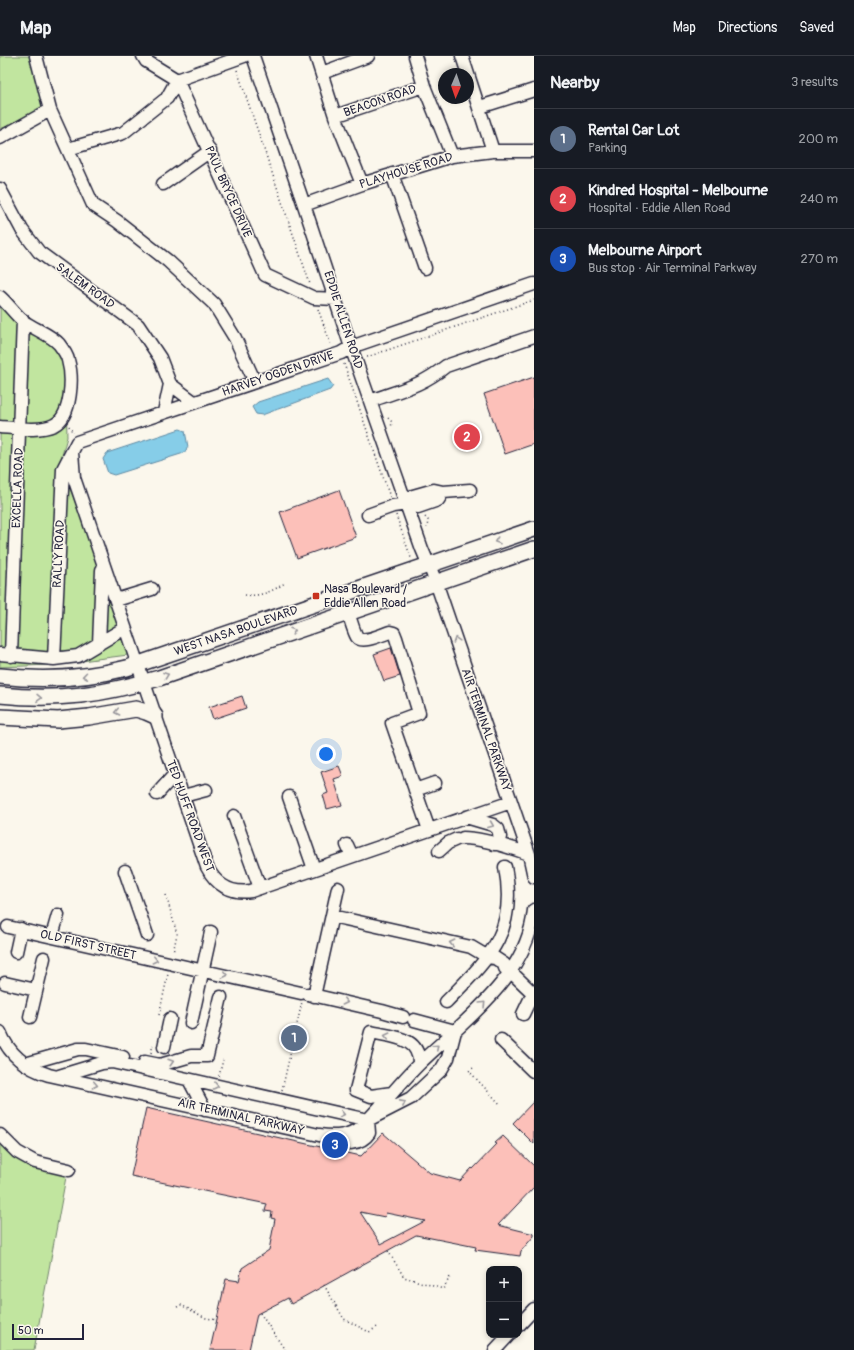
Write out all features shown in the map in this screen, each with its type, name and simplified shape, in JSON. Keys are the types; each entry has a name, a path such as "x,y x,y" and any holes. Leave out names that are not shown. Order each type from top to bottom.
{"main road":[{"name":"WEST NASA BOULEVARD","path":"0,676 44,679 74,678 137,665 534,529"},
{"name":"WEST NASA BOULEVARD","path":"0,695 34,698 66,698 113,691 143,683 534,549"},
{"path":"0,717 58,720 89,717 136,709 155,716"}],"street":[{"path":"36,56 50,110 93,205 117,221 168,261 214,304 236,338 255,382"},
{"path":"143,56 146,61 177,80"},
{"name":"EDDIE ALLEN ROAD","path":"253,56 336,299 347,350 413,505 428,565 436,582"},
{"path":"316,56 335,116 362,184"},
{"path":"322,73 368,56"},
{"path":"415,56 424,86 452,156"},
{"path":"465,57 493,151"},
{"path":"68,149 123,133 167,98 177,80 239,58"},
{"name":"PAUL BRYCE DRIVE","path":"177,80 265,275 314,298 336,299"},
{"name":"BEACON ROAD","path":"335,116 424,86"},
{"path":"480,107 534,90"},
{"path":"0,138 50,110"},
{"path":"163,184 210,151"},
{"name":"PLAYHOUSE ROAD","path":"304,205 392,174 452,156 493,151 534,151"},
{"path":"392,174 425,268"},
{"name":"SALEM ROAD","path":"0,189 22,230 39,252 138,325 160,358 170,384"},
{"name":"HARVEY OGDEN DRIVE","path":"74,447 164,412 255,382 534,284"},
{"path":"0,297 23,320 58,344 68,358 70,374 67,410 62,419 56,424 45,428 0,426"},
{"name":"EXCELLA ROAD","path":"6,655 20,428 23,320"},
{"path":"370,401 420,384 446,366 534,336"},
{"path":"164,412 170,384 194,402"},
{"name":"TED HUFF ROAD WEST","path":"74,447 74,478 103,560 143,683 207,867 213,877 225,887 236,891 246,892 260,888 314,869 350,851 428,830 511,802"},
{"name":"RALLY ROAD","path":"54,659 63,469 74,447"},
{"path":"368,515 393,506 413,505 413,496 434,490 443,492 470,490"},
{"path":"100,644 103,560"},
{"name":"AIR TERMINAL PARKWAY","path":"436,582 529,854 534,873"},
{"path":"116,600 152,589"},
{"path":"348,612 358,638 361,640 366,640 390,632 394,633 396,638 418,713 392,723 428,830"},
{"path":"6,655 54,659 78,656 125,628"},
{"path":"157,794 175,774"},
{"path":"415,790 435,783"},
{"path":"183,796 206,790"},
{"path":"290,797 314,869"},
{"path":"234,816 260,888"},
{"path":"466,817 493,825 498,829 500,837 494,844"},
{"path":"439,851 448,843 460,839 471,839 529,854"},
{"path":"446,1002 490,958 500,936 507,909 508,887 505,867"},
{"path":"125,871 147,935"},
{"path":"308,994 332,916 338,888"},
{"name":"AIR TERMINAL PARKWAY","path":"0,1032 9,1049 16,1058 38,1071 57,1077 319,1135 333,1136 351,1134 359,1129 368,1120 437,1046 455,1031 498,989 508,970 526,943 534,910"},
{"path":"52,936 58,915"},
{"path":"332,916 471,947 490,958 492,962 501,968 508,970 534,994 523,1014"},
{"name":"OLD FIRST STREET","path":"8,927 382,1011 455,1031"},
{"path":"16,952 22,930"},
{"path":"191,1023 212,932"},
{"path":"30,1017 44,958"},
{"path":"6,983 36,990"},
{"path":"25,1064 71,1050 82,1049 156,1065 192,1056 207,1056 222,998"},
{"path":"158,1046 164,1017"},
{"path":"57,1077 107,1062 368,1120 408,1100 441,1070 448,1058 455,1031"},
{"path":"392,1093 371,1096 356,1090 370,1032 409,1041 415,1047 419,1055 419,1064"},
{"path":"501,1040 533,1071"},
{"path":"189,1080 205,1110"},
{"path":"0,1134 17,1152 35,1162 69,1170"},
{"path":"522,1322 534,1309"},
{"path":"495,1350 506,1338"}],"path":[{"path":"239,58 314,298 347,350 393,506 410,558 414,557"},
{"path":"347,350 367,357 534,300"},
{"path":"387,417 392,422 391,428"},
{"path":"62,419 71,428 74,447"},
{"path":"413,505 428,520 426,532"},
{"path":"245,595 254,596 274,590 285,583"},
{"path":"164,1017 171,963 177,934 166,895"},
{"path":"150,1059 158,1046"},
{"path":"218,1082 223,1060"},
{"path":"473,1068 469,1071 501,1105"},
{"path":"388,1251 404,1277 443,1289 450,1277"},
{"path":"324,1286 344,1319 369,1332 379,1326"},
{"path":"177,1307 181,1305 206,1318 217,1320"},
{"path":"260,1313 285,1350"}],"green space":[{"path":"0,56 30,56 44,107 15,124 0,129"},
{"path":"0,291 65,354 67,437 60,463 89,537 128,655 50,665 0,667"},
{"path":"0,1144 12,1155 27,1164 66,1177 34,1350 0,1350"}],"water":[{"path":"328,379 333,386 330,390 262,415 256,414 252,407 258,402"},
{"path":"180,429 185,431 188,447 184,453 114,475 108,473 103,459 107,453"}],"building":[{"path":"534,377 534,444 505,454 484,394"},
{"path":"339,490 356,537 297,558 280,512"},
{"path":"391,648 400,676 384,681 374,654"},
{"path":"242,696 246,708 213,719 209,707"},
{"path":"339,766 343,776 334,779 342,805 327,809 323,795 328,793 321,772"},
{"path":"534,1101 534,1144 513,1123"},
{"path":"146,1108 361,1156 383,1133 430,1173 460,1181 503,1136 534,1166 534,1187 498,1225 534,1234 534,1236 521,1251 520,1256 475,1250 476,1247 416,1235 291,1304 288,1298 257,1314 249,1350 210,1350 226,1279 239,1281 242,1268 269,1250 275,1219 271,1218 272,1212 265,1211 267,1204 131,1176","holes":["360,1212 385,1217 386,1213 425,1221 381,1244"]}],"place":[{"name":"Kindred Hospital - Melbourne","path":"467,437"},
{"name":"Nasa Boulevard / Eddie Allen Road","path":"316,596"},
{"name":"Rental Car Lot","path":"294,1038"},
{"name":"Melbourne Airport","path":"335,1145"}]}
